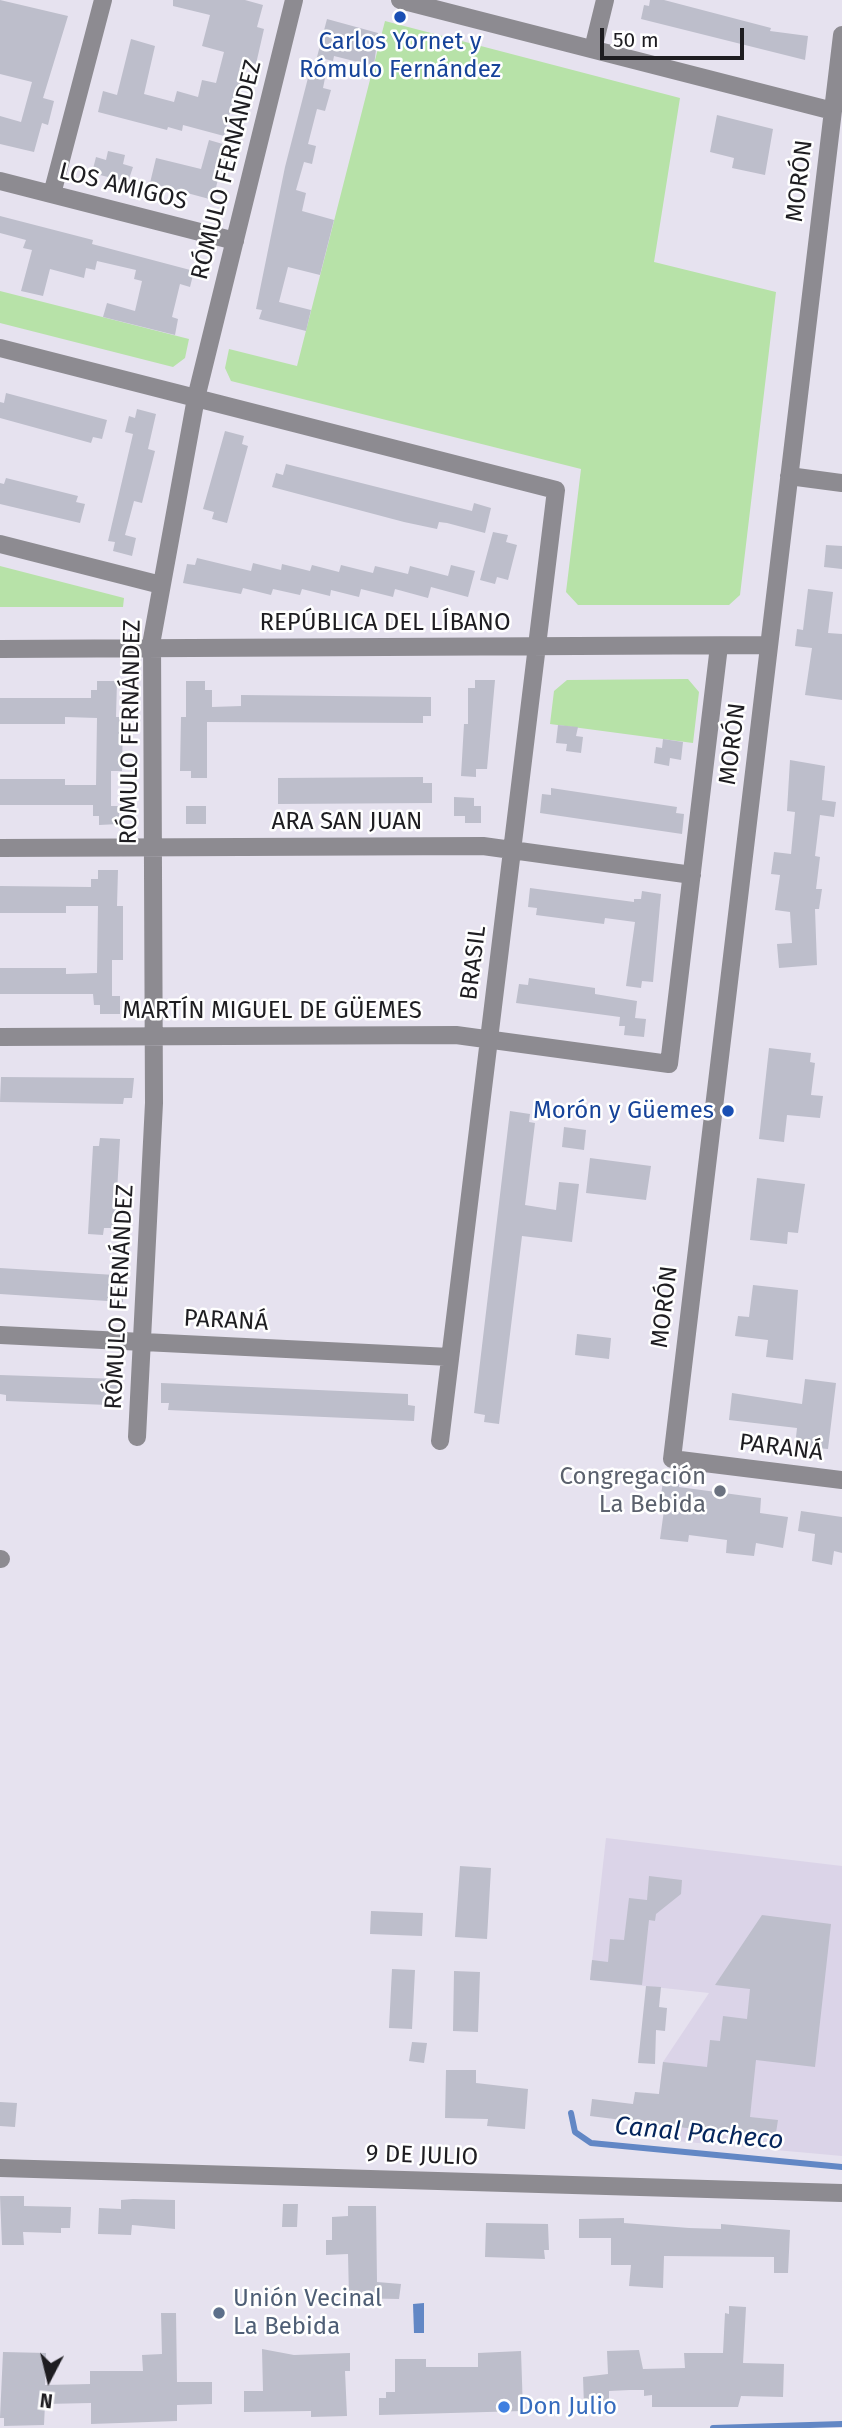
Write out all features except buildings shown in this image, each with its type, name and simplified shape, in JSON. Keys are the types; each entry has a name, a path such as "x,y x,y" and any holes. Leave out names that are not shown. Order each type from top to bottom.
{"street":[{"path":"52,194 103,0"},
{"name":"RÓMULO FERNÁNDEZ","path":"137,1437 154,1102 152,648 196,398 294,0"},
{"path":"400,0 833,111"},
{"path":"593,50 605,0"},
{"name":"MORÓN","path":"672,1459 842,35"},
{"name":"LOS AMIGOS","path":"0,181 235,241"},
{"path":"0,348 196,398"},
{"name":"BRASIL","path":"196,398 556,490 440,1441"},
{"path":"789,476 842,483"},
{"path":"0,544 162,586"},
{"name":"REPÚBLICA DEL LÍBANO","path":"0,649 769,645"},
{"name":"MORÓN","path":"669,1064 719,646"},
{"name":"ARA SAN JUAN","path":"0,848 483,846 692,875"},
{"name":"MARTÍN MIGUEL DE GÜEMES","path":"0,1037 456,1035 669,1064"},
{"name":"PARANÁ","path":"0,1335 450,1357"},
{"name":"PARANÁ","path":"672,1459 842,1480"},
{"name":"9 DE JULIO","path":"0,2168 842,2193"}],"shaded area":[{"path":"606,1838 842,1866 842,2156 654,2139 663,2062 709,1993 590,1980"}],"green space":[{"path":"385,21 680,98 654,262 776,292 740,595 729,605 578,605 566,592 581,469 231,381 225,368 229,349 297,366"},
{"path":"0,291 189,339 185,358 173,367 0,323"},
{"path":"0,566 124,598 123,607 0,607"},
{"path":"688,679 699,692 693,743 550,724 554,691 567,680"}],"water":[{"path":"424,2303 424,2333 414,2333 413,2304"}],"waterway":[{"name":"Canal Pacheco","path":"571,2113 575,2132 591,2143 842,2167"},
{"path":"713,2428 842,2424"}],"place":[{"name":"Carlos Yornet y Rómulo Fernández","path":"400,17"},
{"name":"Morón y Güemes","path":"728,1111"},
{"name":"Congregación La Bebida","path":"720,1491"},
{"name":"Unión Vecinal La Bebida","path":"219,2313"},
{"name":"Don Julio","path":"504,2407"}]}
